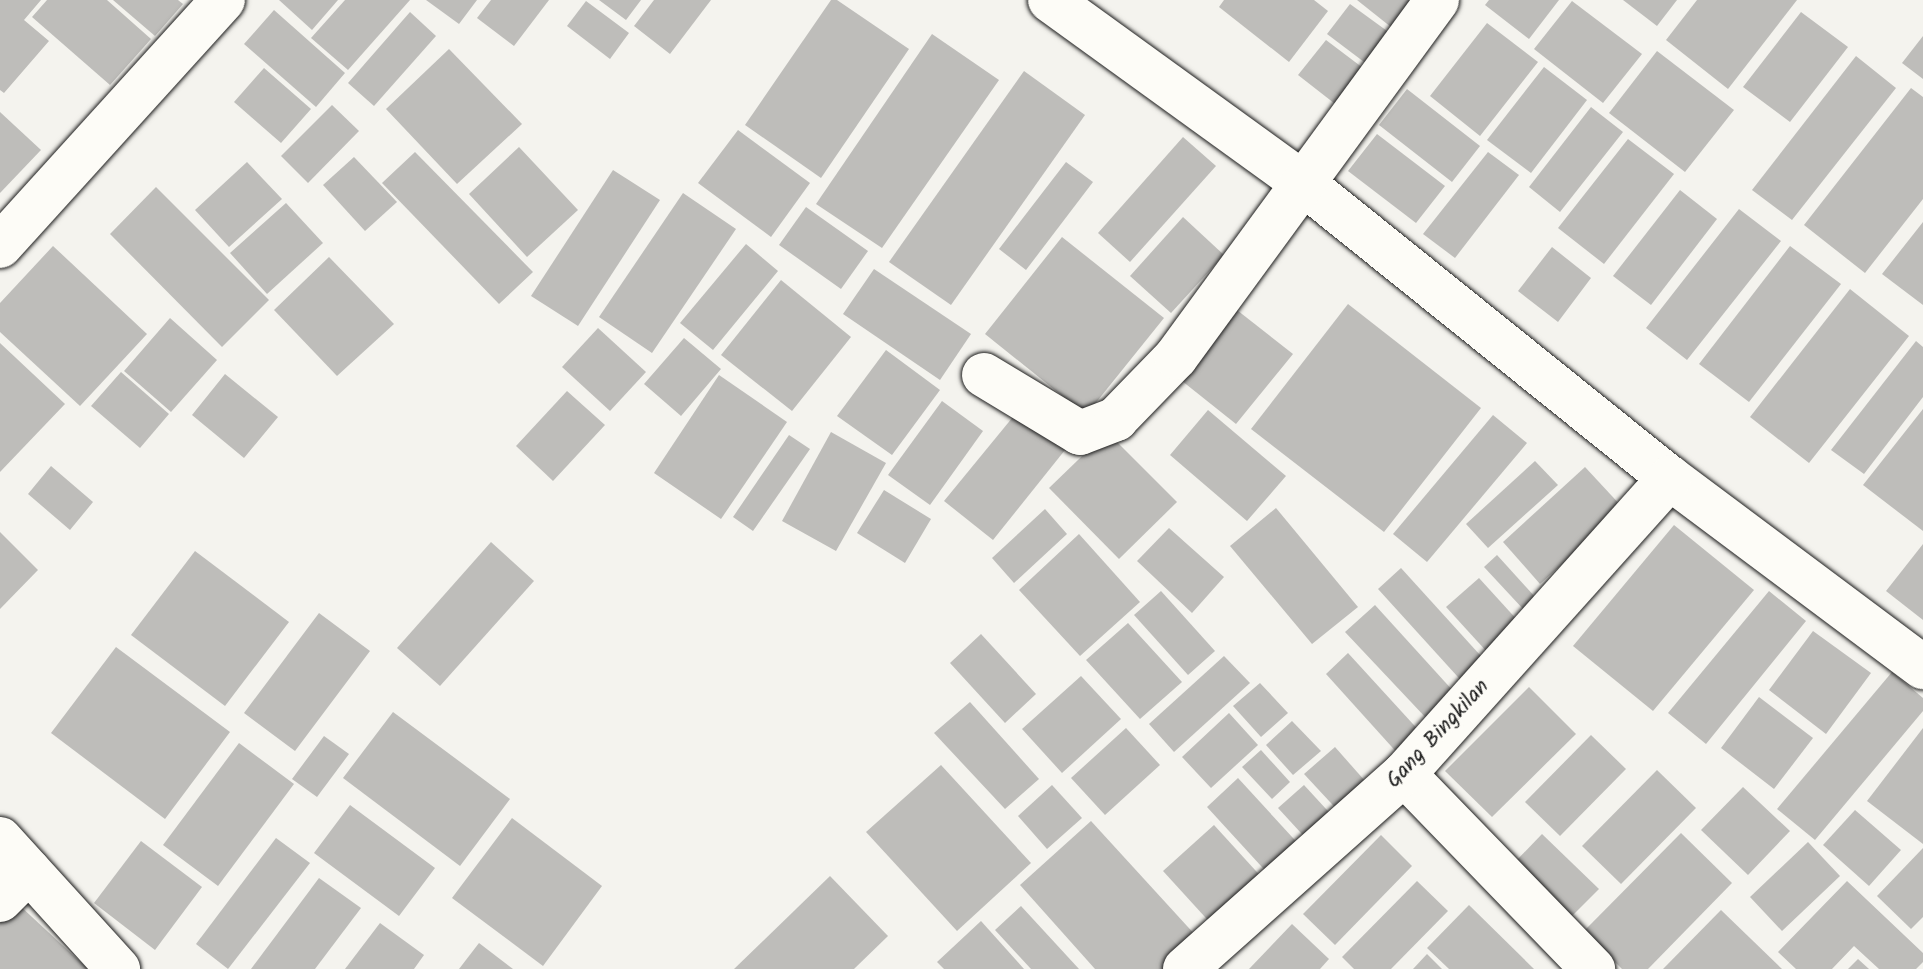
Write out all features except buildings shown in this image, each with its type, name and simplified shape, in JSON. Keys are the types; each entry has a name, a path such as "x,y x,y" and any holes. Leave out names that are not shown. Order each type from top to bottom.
{"street":[{"path":"0,246 223,0"},
{"path":"1050,0 1313,172 1670,478 1923,667"},
{"path":"984,375 1080,433 1116,419 1176,357 1437,0"},
{"name":"Gang Bingkilan","path":"1185,969 1404,774 1670,478"},
{"path":"1404,774 1593,969"},
{"path":"0,839 15,886 118,969"}]}
